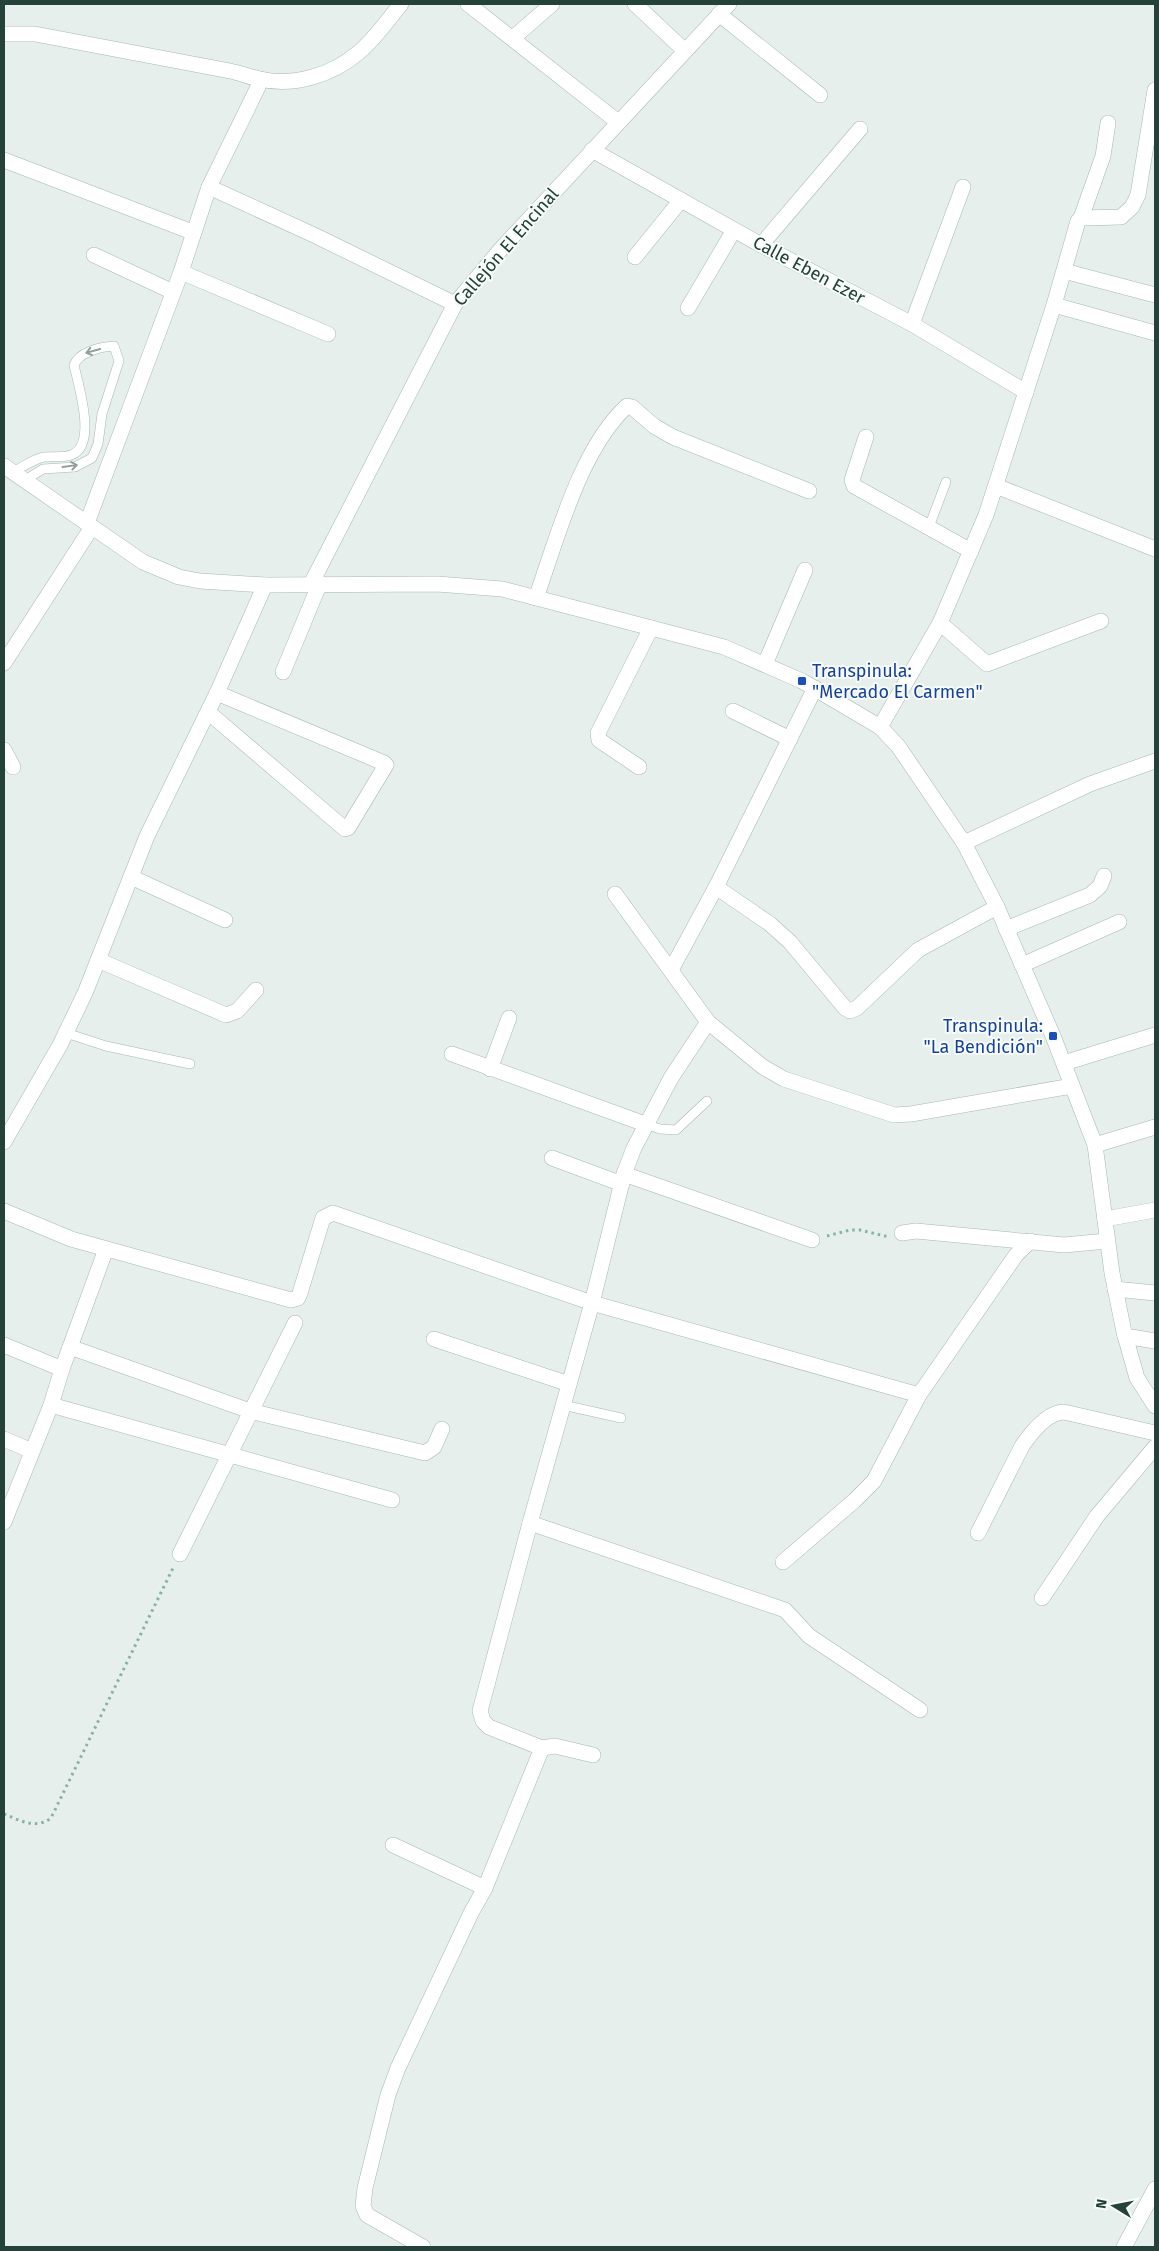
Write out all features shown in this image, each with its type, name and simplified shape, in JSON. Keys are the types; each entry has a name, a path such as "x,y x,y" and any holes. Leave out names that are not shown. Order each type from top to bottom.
{"street":[{"path":"4,34 35,34 230,71 259,79 297,81 330,71 357,54 374,37 401,4"},
{"path":"468,4 618,122"},
{"path":"513,38 552,4"},
{"path":"635,4 685,51"},
{"path":"724,9 820,96"},
{"name":"Callejón El Encinal","path":"284,672 315,584 455,304 500,249 724,9"},
{"path":"4,663 90,525 181,272 192,232 209,187 258,87 259,79"},
{"path":"1081,218 1122,216 1132,206 1138,195 1155,90"},
{"path":"880,727 940,623 996,486 1054,305 1078,220 1081,218 1100,164 1108,123"},
{"path":"761,245 860,129"},
{"name":"Calle Eben Ezer","path":"592,150 761,245 912,324 1026,392"},
{"path":"4,160 192,232"},
{"path":"209,187 316,236 455,304"},
{"path":"912,324 962,187"},
{"path":"635,257 682,200"},
{"path":"688,308 734,230"},
{"path":"94,255 173,292"},
{"path":"1064,271 1155,295"},
{"path":"181,272 328,334"},
{"path":"1054,305 1155,333"},
{"path":"536,598 573,495 598,440 627,406 632,407 664,432 687,444 808,491"},
{"path":"866,437 852,480 854,486 971,551"},
{"path":"14,472 143,562 178,577 200,581 265,585 466,585 502,589 724,646 815,688 880,727 898,746 964,843 997,907 1064,1063 1095,1145 1107,1241 1125,1336 1138,1378 1155,1406"},
{"path":"996,486 1155,549"},
{"path":"765,664 805,570"},
{"path":"4,1142 66,1033 98,960 147,836 217,693 265,585"},
{"path":"940,623 989,664 1101,621"},
{"path":"639,767 599,740 598,733 651,628"},
{"path":"671,970 716,887 815,688"},
{"path":"208,712 344,829 348,828 386,765 217,693"},
{"path":"733,711 790,739"},
{"path":"4,750 13,767"},
{"path":"964,843 1090,784 1155,761"},
{"path":"1006,929 1090,895 1100,886 1104,876"},
{"path":"131,877 225,920"},
{"path":"716,887 770,924 802,956 845,1008 850,1010 857,1008 918,950 997,907"},
{"path":"615,894 708,1022 763,1067 784,1079 894,1115 911,1114 1072,1086"},
{"path":"1022,965 1119,922"},
{"path":"98,960 226,1016 237,1011 256,990"},
{"path":"490,1069 509,1018"},
{"path":"593,1755 555,1746 542,1748 489,1727 482,1721 480,1711 530,1523 592,1303 623,1179 646,1124 671,1078 708,1022"},
{"path":"1064,1063 1155,1035"},
{"path":"452,1054 646,1124"},
{"path":"1095,1145 1155,1127"},
{"path":"552,1158 812,1240"},
{"path":"1105,1219 1155,1210"},
{"path":"4,1212 55,1234 295,1300 300,1293 323,1218 333,1213 592,1303 919,1394"},
{"path":"902,1233 916,1231 1064,1245 1107,1241"},
{"path":"783,1562 854,1502 874,1481 919,1394 1016,1256 1030,1241"},
{"path":"4,1522 51,1405 62,1369 106,1249"},
{"path":"1115,1289 1155,1293"},
{"path":"180,1554 228,1454 295,1323"},
{"path":"1125,1336 1155,1341"},
{"path":"434,1339 569,1384"},
{"path":"4,1345 62,1369"},
{"path":"70,1347 250,1411 425,1453 434,1446 442,1429"},
{"path":"51,1405 392,1500"},
{"path":"978,1532 1022,1446 1035,1430 1058,1412 1155,1433"},
{"path":"4,1439 32,1451"},
{"path":"1042,1598 1098,1516 1155,1447"},
{"path":"530,1523 785,1610 809,1636 920,1710"},
{"path":"423,2247 367,2215 364,2210 363,2200 388,2095 398,2068 471,1913 485,1888 542,1748"},
{"path":"394,1845 485,1888"},
{"path":"1124,2247 1155,2189"}],"lane":[{"path":"114,346 119,361 102,414 98,444 92,458 74,467 14,472 38,459 71,456 76,452 83,443 84,413 74,365 76,358 81,354 114,346"},
{"path":"84,413 102,414"},
{"path":"929,527 946,482"},
{"path":"66,1033 106,1046 190,1064"},
{"path":"646,1124 660,1129 676,1130 707,1101"},
{"path":"563,1405 621,1418"}],"path":[{"path":"812,1240 850,1230 860,1230 886,1238 902,1233"},
{"path":"4,1814 34,1824 47,1822 51,1818 180,1554"}],"place":[{"name":"Transpinula: \"Mercado El Carmen\"","path":"802,681"},
{"name":"Transpinula: \"La Bendición\"","path":"1053,1036"}]}
